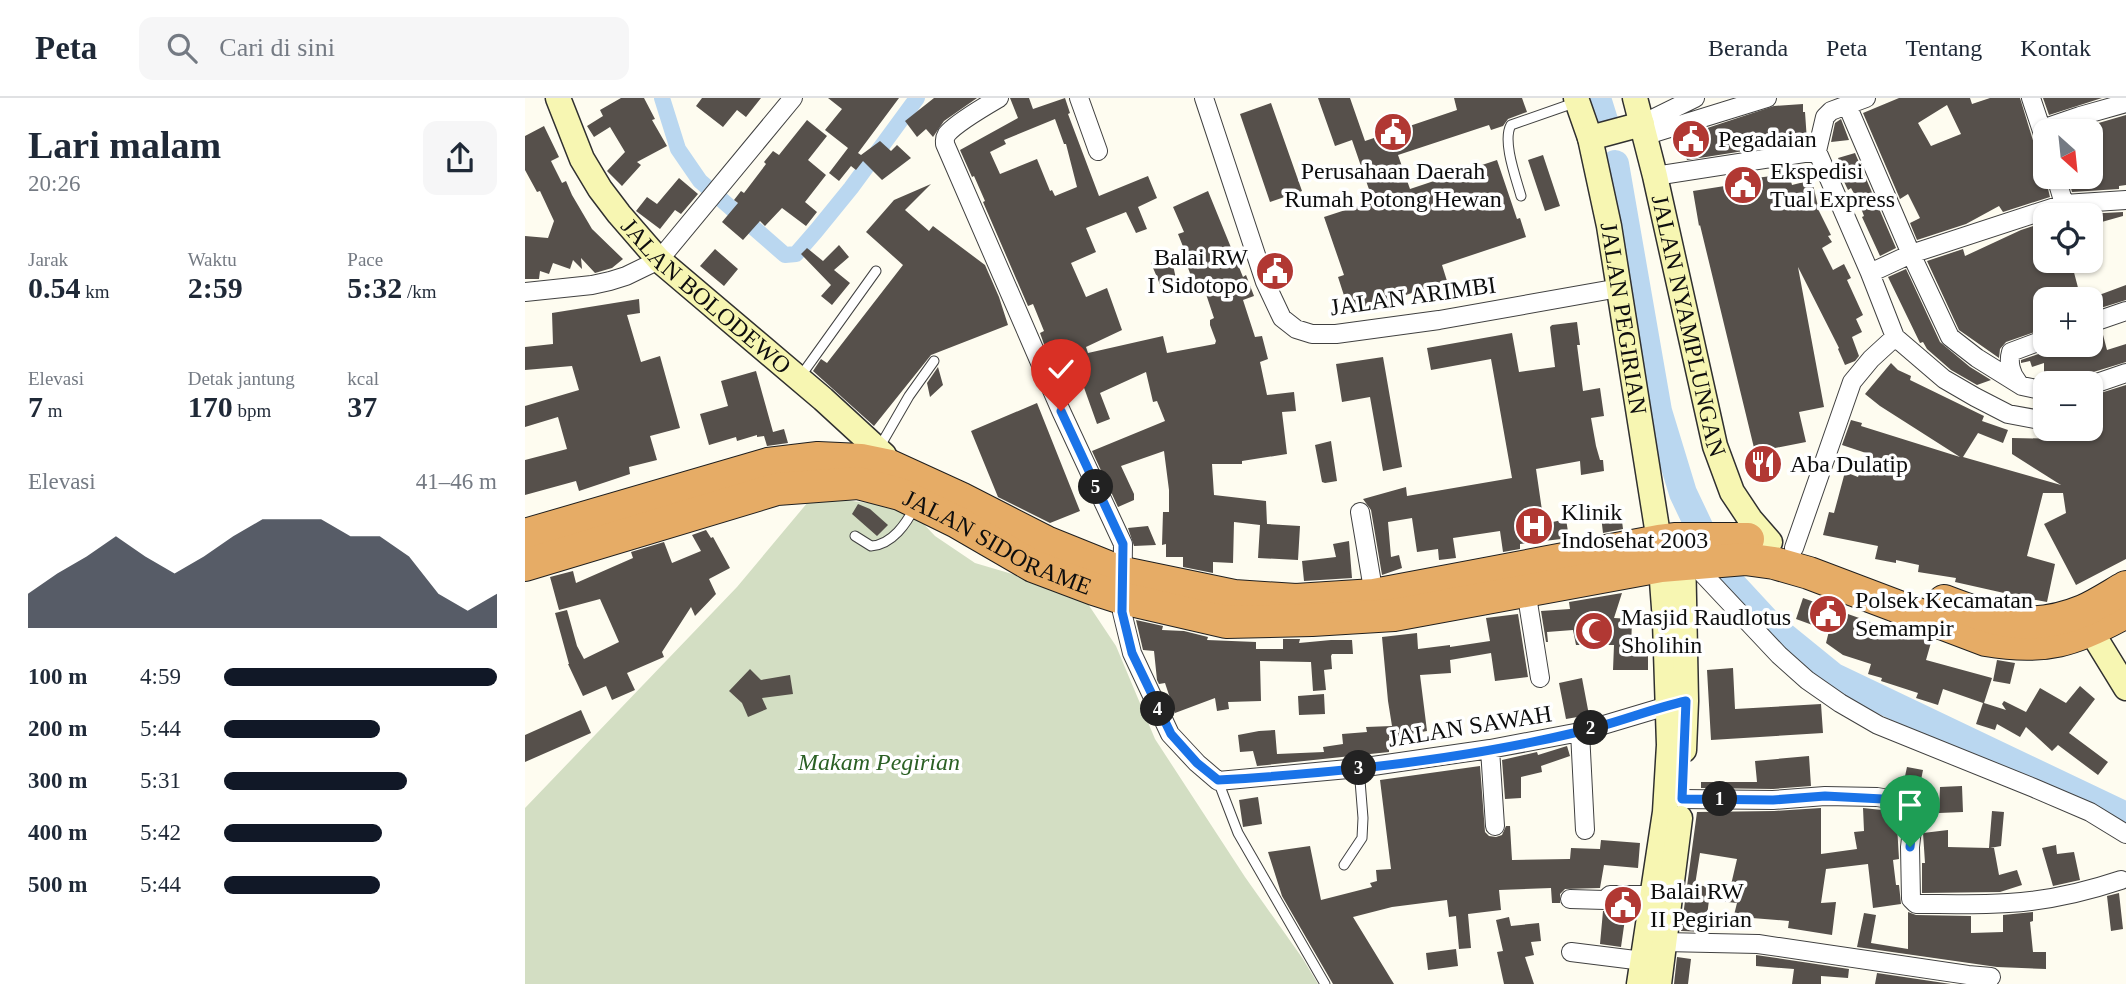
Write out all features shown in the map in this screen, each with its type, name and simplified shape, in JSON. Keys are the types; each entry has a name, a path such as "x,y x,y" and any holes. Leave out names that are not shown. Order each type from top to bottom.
{"highway":[{"name":"JALAN SIDORAME","path":"525,535 768,464 818,458 861,460 1046,542 1122,585 1227,622 1394,615 1526,590 1691,551"},
{"name":"JALAN SIDORAME","path":"525,565 777,489 901,478"},
{"path":"1691,551 1745,538 1782,545 1991,619 2018,623 2046,622 2083,611 2126,587"},
{"name":"JALAN SIDORAME","path":"1122,585 1296,600 1374,595 1691,551"},
{"path":"1691,551 1774,563 1809,573 1986,640 2017,645 2049,644 2091,631 2126,612"}],"main road":[{"name":"JALAN BOLODEWO","path":"558,98 582,159 600,189 659,260 799,378 901,478"},
{"name":"JALAN NYAMPLUNGAN","path":"1635,98 1715,446 1732,492 1749,519 1782,545"},
{"name":"JALAN PEGIRIAN","path":"1577,100 1590,138 1619,288 1691,551 1678,703"},
{"path":"1590,138 1643,130"},
{"path":"2091,631 2126,688"},
{"path":"1641,972 1662,895 1682,799 1678,703"},
{"path":"1659,984 1664,942 1662,895 1669,745 1678,703"}],"street":[{"path":"525,292 610,281 659,260 793,98"},
{"path":"999,98 954,128 945,138 951,157 1061,411 1123,544 1122,612 1132,653 1171,734 1197,763 1218,780"},
{"path":"1079,98 1098,151"},
{"name":"JALAN ARIMBI","path":"1204,98 1265,282 1282,318 1296,330 1312,334 1336,334 1439,320 1619,288"},
{"path":"1643,130 1695,98"},
{"path":"1643,130 1767,98"},
{"path":"1866,98 1831,111 1825,117 1817,151 1895,337 1944,379 2008,414 2033,419"},
{"path":"2031,98 2038,119"},
{"path":"2075,119 2126,103"},
{"path":"1847,105 1950,337 1977,358 2018,382"},
{"path":"1655,176 1817,151"},
{"path":"2080,203 2126,200"},
{"path":"1870,273 1911,254 2033,214"},
{"path":"2103,319 2126,311"},
{"path":"1782,545 1852,382 1871,359 1895,337"},
{"path":"2033,343 2011,352 2009,358 2013,375 2018,382 2022,386 2033,388"},
{"path":"2103,381 2126,373"},
{"path":"1360,512 1374,595"},
{"path":"1691,551 1779,655 1807,680 1840,703 1878,725 2090,812 2126,834"},
{"path":"1526,590 1540,678"},
{"name":"JALAN SAWAH","path":"1218,780 1359,768 1490,749 1580,732 1678,703"},
{"path":"1580,732 1585,830"},
{"path":"1490,749 1495,826"},
{"path":"1682,799 1773,800 1825,796 1877,797 1908,802 1914,811 1910,847 1911,899 1916,904 2021,902 2066,895 2120,880"},
{"path":"1570,898 1605,900 1609,895 1662,895"},
{"path":"1664,942 1758,944 1968,975 1991,976"},
{"path":"1571,953 1641,972"}],"lane":[{"path":"1521,196 1507,132 1511,125 1577,100"},
{"path":"799,378 876,271"},
{"path":"855,536 871,546 887,542 912,513 901,478 909,396 934,361"},
{"path":"1344,865 1362,838 1359,768"},
{"path":"1218,780 1238,833 1325,984"}],"green space":[{"name":"Makam Pegirian","path":"813,496 876,504 917,517 935,536 975,563 1082,595 1116,646 1155,739 1318,984 525,984 525,808 737,587"}],"building":[{"path":"621,98 644,98 655,119 652,120 667,146 637,162 641,165 622,186 607,171 625,152 610,127 594,137 587,126 603,116 600,110"},
{"path":"702,98 761,98 746,117 737,110 723,127 696,106"},
{"path":"828,98 899,98 858,153 861,155 880,141 891,151 897,145 911,158 882,180 863,161 856,170 851,166 839,181 829,173 848,148 825,130 842,109"},
{"path":"934,98 977,98 944,121 933,137 926,129 917,137 905,121"},
{"path":"1010,98 1029,98 1033,109 1065,98 1070,113 1068,114 1099,196 1148,176 1157,198 1138,207 1147,229 1136,233 1126,212 1086,228 1096,252 1071,263 1086,297 1107,288 1122,330 1086,347 1088,353 1163,336 1167,353 1215,344 1210,325 1210,320 1214,318 1201,279 1193,281 1185,260 1188,259 1178,234 1184,232 1173,207 1208,191 1243,277 1246,275 1254,296 1243,300 1255,337 1262,336 1268,359 1260,362 1267,395 1294,392 1296,411 1282,412 1287,454 1242,461 1242,464 1212,464 1214,495 1266,501 1267,524 1300,526 1298,560 1258,558 1260,525 1234,522 1233,563 1213,562 1213,573 1183,567 1183,557 1166,557 1166,544 1162,545 1163,512 1169,512 1169,490 1164,451 1121,466 1134,494 1134,500 1118,507 1092,451 1165,421 1157,401 1153,402 1146,372 1100,393 1110,419 1097,424 1082,382 1067,388 1048,345 1045,347 1040,333 1044,331 1033,304 1028,306 983,202 985,201 960,150 1018,118","holes":["1055,119 1077,187 1055,196 1052,190 1050,191 1037,159 1000,174 990,152 1006,144 1004,140"]},
{"path":"1318,98 1350,98 1365,141 1457,110 1454,98 1522,98 1527,112 1508,119 1503,126 1491,130 1489,125 1398,155 1410,189 1497,160 1526,237 1442,265 1447,281 1350,314 1338,277 1344,275 1324,217 1373,201 1352,140 1335,146"},
{"path":"1899,98 1970,98 1972,104 1990,98 2020,98 2033,140 2033,189 2048,189 2050,197 2003,212 1999,206 1966,224 1917,240 1910,223 1920,218 1908,194 1900,199 1863,113","holes":["1947,105 1961,134 1931,146 1918,123"]},
{"path":"2043,98 2102,98 2049,115"},
{"path":"1271,103 1302,191 1270,202 1240,114"},
{"path":"1803,104 1807,141 1687,160 1680,137 1774,106"},
{"path":"2126,115 2126,185 2119,186 2119,189 2072,192 2071,189 2103,189 2103,122"},
{"path":"1841,119 1849,140 1831,142 1835,123"},
{"path":"807,120 827,136 808,160 826,175 805,202 817,212 806,226 782,208 765,226 760,221 743,240 722,222 738,203 734,200 741,191 744,193 773,151 779,155"},
{"path":"544,126 559,157 551,161 562,183 566,181 592,229 623,259 612,268 595,273 581,258 582,269 573,260 570,269 553,263 549,274 540,271 539,279 525,279 525,236 548,238 554,221 540,191 537,192 525,170 525,136"},
{"path":"1855,153 1896,248 1880,256 1862,217 1864,216 1859,203 1851,188 1848,190 1839,171 1843,169 1838,158"},
{"path":"1543,155 1560,206 1545,211 1528,160"},
{"path":"1789,174 1792,185 1812,180 1819,211 1831,235 1828,236 1832,242 1822,248 1833,270 1844,264 1851,278 1847,280 1863,315 1856,319 1862,332 1852,337 1859,356 1845,365 1798,267 1824,407 1799,412 1806,442 1755,452 1699,226 1693,191 1731,185 1731,181"},
{"path":"679,178 698,194 681,214 675,210 660,229 636,211 647,197 657,204"},
{"path":"931,184 905,210 929,231 933,226 985,265 1008,325 931,355 874,426 813,371 821,359 827,363 903,265 866,232 894,200"},
{"path":"2123,212 2123,216 2103,222 2103,213"},
{"path":"2033,226 2033,273 2074,273 2078,287 2033,287 2033,333 2006,342 2000,349 1999,358 1959,330 1927,261 1963,249 1965,256"},
{"path":"839,245 849,257 834,270 850,283 832,305 821,296 831,285 801,254 807,248 823,261"},
{"path":"715,249 738,269 724,286 700,266"},
{"path":"1163,258 1167,268 1173,265 1178,288 1164,294 1151,263"},
{"path":"1906,269 1940,342 1970,367 1991,380 1977,385 1951,370 1927,349 1923,342 1920,343 1888,277"},
{"path":"2126,285 2126,300 2103,307 2103,294"},
{"path":"639,299 640,313 627,315 641,362 660,356 680,428 650,436 657,460 629,467 630,474 579,491 576,481 525,495 525,460 567,449 558,417 525,427 525,406 579,390 572,366 525,370 525,347 553,344 552,313"},
{"path":"1577,322 1583,391 1600,388 1604,416 1591,418 1604,471 1581,475 1580,461 1536,469 1544,524 1566,519 1569,538 1520,544 1520,549 1503,552 1500,531 1453,538 1456,558 1439,560 1438,549 1417,552 1412,518 1388,522 1391,557 1399,555 1402,568 1382,575 1371,510 1363,499 1406,487 1407,496 1512,478 1491,359 1431,370 1427,348 1512,333 1519,372 1555,367 1550,327"},
{"path":"2103,335 2107,350 2126,344 2126,362 2097,371 2044,371 2044,363 2032,367 2030,361 2021,363 2021,360 2033,356 2103,357"},
{"path":"1383,357 1402,467 1383,471 1370,397 1342,402 1336,364"},
{"path":"1891,363 1911,376 1910,380 1984,416 1982,421 2008,430 2003,443 1978,433 1963,457 2061,485 2012,454 2012,438 2033,438 2033,441 2103,441 2103,392 2126,385 2126,559 2076,585 2044,524 2066,513 2063,493 2043,493 2027,556 2055,564 2047,602 2019,597 2017,603 2002,601 2004,593 1955,582 1956,578 1918,572 1919,565 1875,559 1878,546 1823,535 1829,512 1834,513 1845,472 1858,477 1866,453 1842,445 1851,420 1862,423 1861,426 1960,457 1865,394"},
{"path":"938,367 943,385 930,397 927,383"},
{"path":"756,371 773,432 784,429 788,443 767,446 764,436 757,435 737,441 736,437 709,445 700,414 728,406 721,381"},
{"path":"1037,403 1080,511 1050,523 998,497 971,431"},
{"path":"1331,441 1337,481 1325,483 1322,482 1315,445"},
{"path":"858,504 870,509 888,525 877,536 852,514"},
{"path":"1621,513 1623,529 1603,533 1601,516"},
{"path":"1148,526 1156,545 1134,546 1128,528"},
{"path":"706,530 711,538 713,537 730,568 709,579 716,594 695,616 691,607 662,652 664,657 627,673 635,690 612,700 606,686 583,696 568,664 555,613 567,610 577,646 584,659 619,642 600,599 559,610 550,577 573,571 576,583 633,558 631,552 664,542 672,563 701,551 692,535"},
{"path":"1349,541 1352,578 1304,581 1302,561 1336,557 1333,544"},
{"path":"1622,593 1614,618 1632,619 1631,650 1648,650 1648,670 1613,670 1614,645 1576,645 1573,630 1547,632 1546,642 1541,611 1570,609 1569,602"},
{"path":"1803,598 1876,624 1932,639 1926,660 1992,678 1984,703 2006,710 2002,704 2004,701 2026,712 2040,688 2066,703 2080,686 2095,699 2069,733 2108,762 2098,775 2058,745 2052,751 2026,727 2020,737 1997,724 1995,730 1976,724 1983,703 1943,689 1938,705 1916,698 1918,693 1881,681 1882,678 1868,674 1871,664 1843,655 1826,643 1829,631 1796,619"},
{"path":"1518,614 1528,677 1495,681 1491,653 1450,660 1451,673 1420,675 1427,731 1389,738 1389,752 1257,766 1253,751 1240,752 1238,735 1259,731 1275,730 1277,754 1324,752 1323,747 1343,744 1342,734 1367,732 1366,727 1392,726 1382,637 1417,633 1418,649 1490,641 1486,618"},
{"path":"1136,620 1163,626 1162,630 1184,631 1208,637 1207,640 1256,642 1256,649 1283,649 1283,639 1300,639 1299,643 1352,640 1353,654 1332,654 1332,669 1324,670 1326,690 1313,691 1311,662 1260,661 1261,701 1228,702 1229,709 1217,711 1215,698 1175,713 1165,683 1159,684 1157,680 1154,651 1143,650"},
{"path":"1997,660 2015,663 2010,684 1993,681"},
{"path":"1733,668 1735,709 1821,704 1823,733 1711,740 1707,670"},
{"path":"750,669 761,680 790,675 793,694 762,698 767,709 748,717 742,703 729,691"},
{"path":"1582,678 1589,715 1566,719 1559,683"},
{"path":"1324,694 1325,714 1299,715 1298,696"},
{"path":"581,710 591,733 525,762 525,735"},
{"path":"1567,746 1570,756 1541,766 1542,772 1521,777 1521,798 1505,799 1502,760 1537,752 1538,755"},
{"path":"1809,756 1811,786 1773,789 1701,788 1701,782 1757,782 1755,761"},
{"path":"1480,766 1485,832 1496,837 1502,835 1506,826 1510,826 1512,860 1570,859 1571,848 1600,849 1601,840 1640,843 1638,868 1604,865 1600,888 1565,889 1560,894 1560,903 1552,903 1551,888 1499,890 1501,910 1468,914 1471,948 1459,949 1456,916 1449,917 1447,900 1392,907 1353,917 1394,984 1333,984 1282,896 1268,852 1310,846 1321,900 1372,887 1370,883 1377,881 1376,870 1391,869 1380,780"},
{"path":"1907,767 1923,770 1918,795 1902,790"},
{"path":"1962,786 1963,812 1939,813 1940,787"},
{"path":"1258,797 1262,824 1243,827 1239,800"},
{"path":"1821,808 1821,854 1857,849 1854,832 1864,831 1863,808 1901,812 1901,826 1897,825 1899,859 1893,860 1901,904 1873,908 1868,864 1826,869 1821,903 1836,902 1832,935 1788,928 1789,921 1752,918 1751,922 1733,919 1737,903 1709,900 1705,932 1681,931 1697,812","holes":["1700,853 1737,859 1730,889 1695,885"]},
{"path":"1992,811 2004,812 2001,846 1990,848 1994,848 1999,875 2017,870 2022,885 2000,892 1922,893 1922,863 1925,863 1923,833 1948,830 1948,847 1989,848"},
{"path":"2056,845 2057,854 2074,852 2080,880 2053,886 2042,848"},
{"path":"2119,893 2123,929 2111,931 2107,896"},
{"path":"1615,906 1636,906 1635,913 1626,912 1621,947 1600,944 1603,911"},
{"path":"1908,912 1916,915 1971,916 1971,933 2003,932 2003,915 2033,912 2033,921 2030,922 2033,952 2046,952 2046,969 1997,967 1857,947 1864,913 1876,915 1871,943 1908,949"},
{"path":"1509,917 1511,926 1539,923 1541,941 1531,942 1534,955 1525,957 1534,984 1504,984 1497,952 1503,951 1496,920"},
{"path":"1456,949 1458,966 1428,970 1426,953"},
{"path":"1756,955 1849,969 1848,978 1821,976 1821,984 1792,984 1794,969 1756,966"},
{"path":"1677,957 1691,959 1688,984 1674,984"},
{"path":"1877,973 1951,984 1875,984"}],"waterway":[{"path":"662,98 678,149 700,181 785,255 796,254 816,231 917,98"},
{"path":"1597,98 1606,127"},
{"path":"1615,164 1658,411 1683,493 1720,571 1770,625 1834,677 2126,816"}],"place":[{"name":"Perusahaan Daerah Rumah Potong Hewan","path":"1393,132"},
{"name":"Pegadaian","path":"1691,139"},
{"name":"Ekspedisi Tual Express","path":"1743,185"},
{"name":"Balai RW I Sidotopo","path":"1275,271"},
{"name":"Aba Dulatip","path":"1763,464"},
{"name":"Klinik Indosehat 2003","path":"1534,526"},
{"name":"Polsek Kecamatan Semampir","path":"1828,614"},
{"name":"Masjid Raudlotus Sholihin","path":"1594,631"},
{"name":"Balai RW II Pegirian","path":"1623,905"}],"route":[{"path":"1061,411 1123,544 1122,612 1132,653 1171,734 1197,763 1218,780 1359,768 1490,749 1580,732 1686,701 1682,799 1773,800 1825,796 1902,800 1912,805 1914,811 1910,847"}]}
